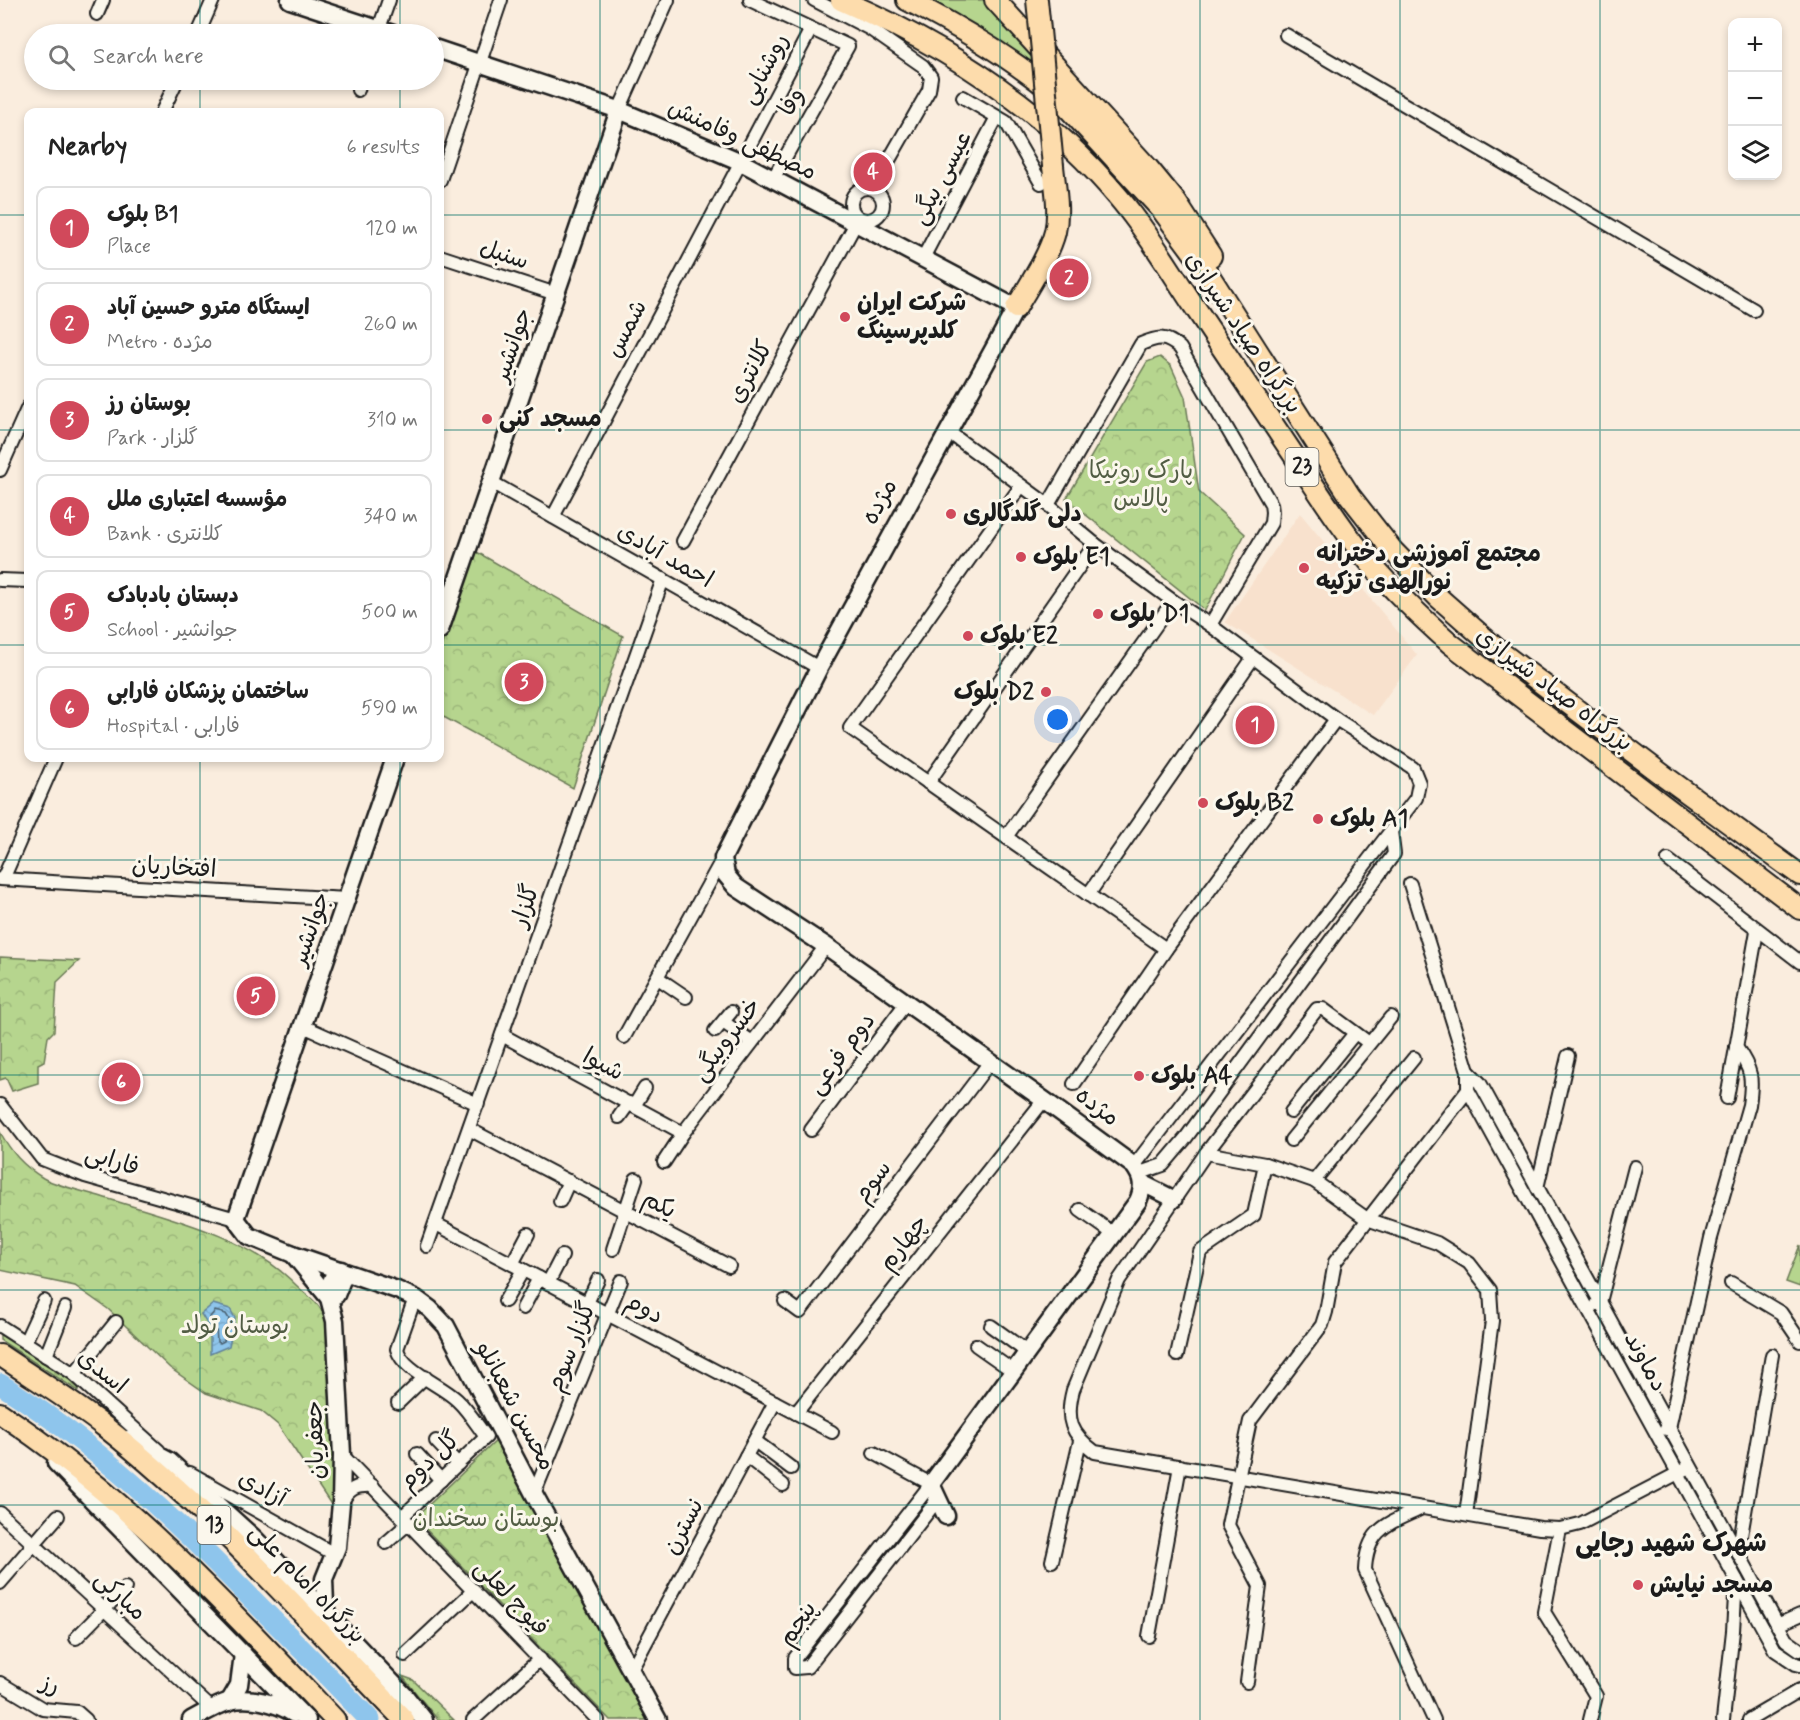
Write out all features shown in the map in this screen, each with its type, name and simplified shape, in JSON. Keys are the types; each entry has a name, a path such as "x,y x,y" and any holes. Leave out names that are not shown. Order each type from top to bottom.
{"main road":[{"path":"290,0 358,24"},
{"name":"بزرگراه صیاد شیرازی","path":"841,0 888,20 975,70 1017,100 1062,137 1120,199 1332,512 1370,563 1415,612 1451,644 1800,909"},
{"name":"بزرگراه صیاد شیرازی","path":"907,0 956,26 1039,81 1057,96 1162,210 1202,264 1350,496 1393,551 1439,598 1506,656 1800,875"},
{"path":"994,0 1148,168 1176,202 1214,260 1251,339"},
{"name":"مژده","path":"1037,0 1057,206 1055,232 1047,251 819,668 723,858 726,875 736,886 826,946 1044,1100 1139,1174"},
{"name":"مصطفی وفامنش","path":"444,51 619,110 739,161 855,218 1016,308"},
{"name":"جوانشیر","path":"444,603 491,482 619,110"},
{"name":"جوانشیر","path":"236,1219 394,762"},
{"path":"946,1516 934,1491 1013,1371 1138,1201 1142,1192 1139,1174"},
{"name":"محسن شعبانلو","path":"236,1219 249,1236 415,1298 430,1309 446,1326 534,1494 658,1720"},
{"path":"293,1254 329,1298"},
{"path":"329,1298 327,1292 335,1272 341,1270"},
{"name":"جعفریان","path":"329,1298 335,1321 342,1455 337,1547 324,1579 325,1606 330,1618"},
{"name":"بزرگراه امام علی","path":"0,1356 104,1426 164,1477 264,1573 404,1720"},
{"name":"13","path":"0,1413 93,1481 175,1554 335,1720"},
{"path":"17,1424 133,1540 305,1720"},
{"path":"104,1426 169,1461 255,1539 405,1696 424,1720"},
{"path":"286,1570 306,1579 324,1579"},
{"path":"229,1702 239,1685 243,1654"},
{"path":"191,1720 229,1702 256,1701 277,1705 305,1720"}],"street":[{"path":"97,14 103,0"},
{"path":"202,24 213,0"},
{"path":"385,24 389,0"},
{"path":"444,168 501,0"},
{"path":"619,110 668,0"},
{"path":"750,0 811,29"},
{"path":"814,0 870,29 923,66 931,77 931,84 873,188"},
{"name":"وفا","path":"773,179 848,46 811,29"},
{"name":"روشنایی","path":"739,161 811,29"},
{"path":"1286,35 1755,310"},
{"path":"164,108 172,90"},
{"path":"963,97 1006,122 1041,183"},
{"name":"عیسی بیگی","path":"923,258 997,117"},
{"name":"شمس","path":"553,517 739,161"},
{"path":"855,218 853,213 860,219 870,220 879,215 882,211 883,200 878,191 873,188 863,188 854,193 855,218"},
{"path":"855,218 879,215"},
{"name":"کلانتری","path":"683,540 855,218"},
{"name":"سنبل","path":"444,257 556,294"},
{"path":"1048,505 1141,344 1157,338 1170,340 1180,348 1271,504 1270,523 1210,625"},
{"path":"0,470 24,416"},
{"path":"947,431 1048,505 1095,544 1210,625 1336,719 1413,768 1419,783 1416,798 1139,1174"},
{"name":"احمد آبادی","path":"491,482 819,668"},
{"path":"1021,486 850,728 1166,949"},
{"path":"928,783 1095,544"},
{"name":"گلزار","path":"427,1246 663,579"},
{"path":"0,580 24,581"},
{"path":"1006,837 1173,601"},
{"path":"1088,895 1253,658"},
{"path":"1074,1084 1166,949 1336,719"},
{"path":"2,879 54,762"},
{"path":"1139,1174 1163,1165 1185,1139 1394,854 1391,831"},
{"name":"مژده","path":"624,1037 723,858"},
{"path":"1668,860 1800,962"},
{"name":"افتخاریان","path":"2,879 346,899"},
{"name":"دماوند","path":"1410,884 1468,1071 1468,1090 1775,1650 1800,1665"},
{"path":"1727,1098 1757,931"},
{"name":"خسروبیگی","path":"664,1162 683,1133 826,946"},
{"path":"658,978 686,997"},
{"name":"دوم فرعی","path":"810,1130 906,1003"},
{"path":"1369,1043 1323,1009 1317,1010 1206,1153 1119,1280 1072,1390 1068,1408 1071,1426 1080,1441 1095,1452 1540,1528 1560,1529 1580,1524 1690,1467"},
{"path":"1292,1140 1391,1017"},
{"path":"723,1022 752,1042"},
{"path":"303,1026 478,1104"},
{"path":"1291,1112 1355,1033"},
{"name":"شیوا","path":"502,1035 683,1133"},
{"path":"1657,1434 1669,1428 1711,1238 1750,1095 1752,1085 1748,1065 1736,1047"},
{"path":"1537,1188 1568,1056"},
{"path":"1314,1181 1414,1058"},
{"name":"سوم","path":"785,1301 800,1312 990,1062"},
{"name":"دماوند","path":"1468,1071 1479,1083 1777,1625 1786,1640 1800,1650"},
{"path":"619,1117 645,1088"},
{"path":"1247,1682 1260,1586 1228,1526 1250,1421 1322,1325 1335,1262 1468,1090"},
{"name":"چهارم","path":"796,1413 1044,1100"},
{"name":"فارابی","path":"0,1105 42,1159 85,1176 236,1219"},
{"name":"یکم","path":"469,1129 729,1266"},
{"path":"1206,1153 1264,1164 1314,1181 1367,1219 1437,1243 1469,1263 1490,1290 1492,1321 1466,1515"},
{"path":"1178,1355 1200,1252 1254,1215 1264,1164"},
{"path":"1588,1309 1600,1302 1635,1167"},
{"path":"1139,1174 1174,1199"},
{"path":"613,1249 636,1179"},
{"path":"560,1201 569,1181"},
{"path":"1080,1210 1114,1234"},
{"name":"دوم","path":"436,1224 832,1432"},
{"path":"505,1301 528,1234"},
{"path":"523,1308 562,1256"},
{"path":"587,1304 598,1280"},
{"name":"گلزار سوم","path":"534,1494 621,1281"},
{"path":"1731,1283 1781,1313 1800,1341"},
{"path":"398,1403 425,1377 406,1364 399,1356 397,1349 415,1298"},
{"path":"25,1342 44,1301"},
{"path":"46,1356 65,1308"},
{"path":"74,1374 116,1322"},
{"name":"اسدی","path":"0,1326 74,1374 169,1461"},
{"path":"992,1326 1027,1352"},
{"path":"976,1345 1013,1371"},
{"path":"1738,1552 1773,1355"},
{"name":"گل دوم","path":"386,1543 441,1480 486,1437 458,1400 425,1377"},
{"name":"نسترن","path":"630,1672 775,1402"},
{"path":"436,1441 458,1464"},
{"path":"754,1441 791,1468"},
{"path":"1052,1561 1080,1441"},
{"path":"874,1453 934,1491"},
{"path":"417,1454 441,1480"},
{"name":"فیوج لعلی","path":"342,1455 598,1720"},
{"path":"746,1456 783,1485"},
{"name":"آزادی","path":"169,1461 334,1554"},
{"path":"1149,1636 1180,1466"},
{"path":"341,1503 353,1487 373,1486"},
{"name":"پنجم","path":"934,1491 807,1667 795,1668 795,1658 934,1491"},
{"path":"1422,1508 1388,1524 1374,1536 1366,1552 1365,1570 1434,1720"},
{"name":"مبارکی","path":"0,1513 212,1709"},
{"path":"0,1583 58,1516"},
{"path":"1560,1529 1544,1612 1596,1696 1590,1720"},
{"path":"1723,1720 1733,1631 1736,1578"},
{"path":"76,1638 125,1588"},
{"path":"405,1655 474,1590"},
{"path":"1777,1625 1800,1615"},
{"path":"473,1720 540,1659"},
{"name":"رز","path":"0,1683 43,1709 77,1712 86,1720"},
{"path":"1749,1720 1800,1690"}],"shaded area":[{"name":"مجتمع آموزشی دخترانه نورالهدی تزکیه","path":"1300,513 1417,655 1373,715 1225,622"}],"green space":[{"path":"926,0 988,0 1005,28 1035,48 1038,71"},
{"name":"پارک رونیکا پالاس","path":"1160,357 1171,366 1185,397 1199,492 1245,534 1205,610 1066,499 1147,362"},
{"path":"475,551 623,636 573,788 444,717 444,639"},
{"path":"0,957 79,961 57,982 54,1031 48,1037 44,1061 38,1064 38,1083 12,1091 6,1078 0,1080"},
{"name":"بوستان تولد","path":"0,1132 18,1158 43,1178 204,1229 229,1240 276,1267 314,1301 327,1323 334,1461 334,1509 278,1425 261,1411 206,1393 170,1368 108,1309 75,1286 0,1270"},
{"path":"1800,1245 1800,1287 1786,1282"},
{"path":"0,1332 79,1385 78,1391 0,1340"},
{"name":"بوستان سخندان","path":"498,1439 578,1593 650,1720 610,1720 415,1518"},
{"path":"402,1676 413,1680 454,1720 438,1720"}],"water":[{"path":"213,1304 230,1309 235,1318 229,1346 210,1354 210,1329 201,1314"}],"waterway":[{"path":"0,1384 68,1431 163,1511 223,1569 370,1720"}],"place":[{"name":"مؤسسه اعتباری ملل","path":"873,172"},
{"name":"ایستگاه مترو حسین آباد","path":"1069,278"},
{"name":"شرکت ایران کلدپرسینگ","path":"845,317"},
{"name":"مسجد کنی","path":"487,419"},
{"name":"دلی گلدگالری","path":"951,514"},
{"name":"بلوک E1","path":"1021,557"},
{"name":"مجتمع آموزشی دخترانه نورالهدی تزکیه","path":"1304,568"},
{"name":"بلوک D1","path":"1098,614"},
{"name":"بلوک E2","path":"968,636"},
{"name":"بوستان رز","path":"524,682"},
{"name":"بلوک D2","path":"1046,692"},
{"name":"بلوک B1","path":"1255,725"},
{"name":"بلوک B2","path":"1203,803"},
{"name":"بلوک A1","path":"1318,819"},
{"name":"دبستان بادبادک","path":"256,996"},
{"name":"بلوک A4","path":"1139,1076"},
{"name":"ساختمان پزشکان فارابی","path":"121,1082"},
{"name":"مسجد نیایش","path":"1638,1585"}],"district":[{"name":"شهرک شهید رجایی","path":"1671,1544"}]}
